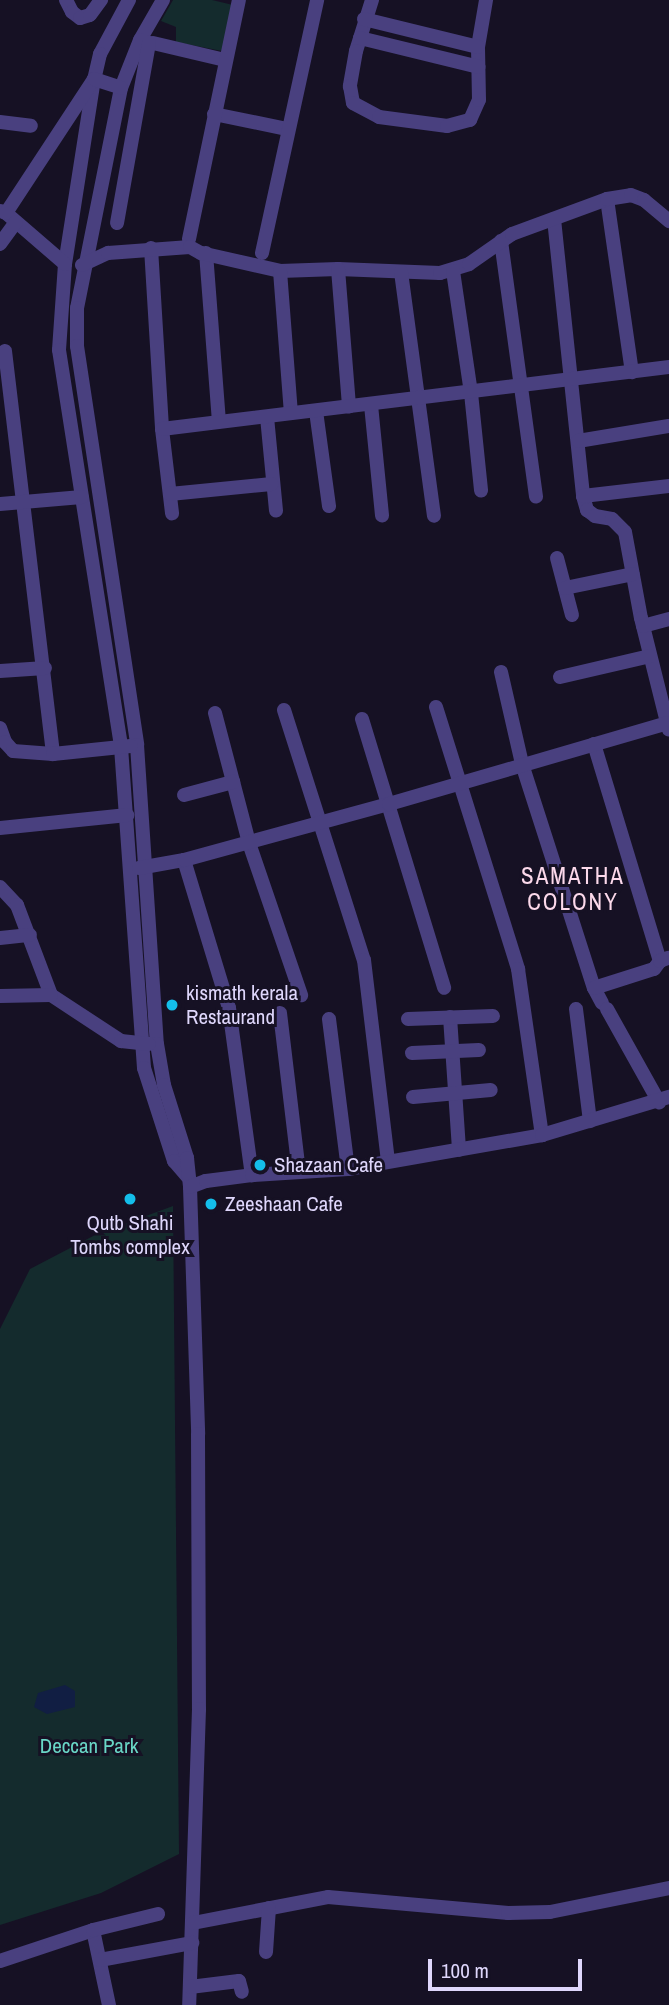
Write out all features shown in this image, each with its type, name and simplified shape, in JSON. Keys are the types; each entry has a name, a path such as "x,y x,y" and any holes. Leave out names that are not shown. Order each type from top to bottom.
{"street":[{"path":"66,0 72,12 80,18 90,15 101,0"},
{"path":"129,0 100,54 94,79 65,264 60,350 121,747 127,815 138,868 157,1044 164,1085 187,1158 198,1434 199,1709 190,2005"},
{"path":"163,0 147,42 121,88 77,308 77,345 137,745 140,1045 150,1091 174,1161 188,1182"},
{"path":"189,239 239,0"},
{"path":"262,253 317,0"},
{"path":"372,0 364,19 350,94 359,109 379,117 433,126 470,121 480,100 478,47 486,0"},
{"path":"364,19 478,47"},
{"path":"360,38 479,67"},
{"path":"147,42 225,60"},
{"path":"117,223 147,42"},
{"path":"94,79 121,88"},
{"path":"0,244 7,215 94,79"},
{"path":"214,114 287,129"},
{"path":"0,122 31,126"},
{"path":"7,215 65,264 86,266 108,253 190,247 280,271 338,269 401,272 453,271 501,241 607,199 631,195 644,200 669,220"},
{"path":"607,199 632,372"},
{"path":"138,868 184,860 249,843 594,744 668,727 662,679 650,656 621,525 595,516 587,510 583,496 554,219"},
{"path":"501,241 536,497"},
{"path":"151,248 162,429 172,513"},
{"path":"206,253 219,421"},
{"path":"338,269 349,407"},
{"path":"280,271 291,413"},
{"path":"453,271 471,393 481,490"},
{"path":"401,272 434,516"},
{"path":"5,351 45,668 53,754"},
{"path":"162,429 419,400 669,367"},
{"path":"371,405 382,515"},
{"path":"316,411 329,506"},
{"path":"267,416 276,511"},
{"path":"578,441 669,426"},
{"path":"170,494 272,484"},
{"path":"583,496 669,486"},
{"path":"0,504 82,497"},
{"path":"557,558 572,615"},
{"path":"565,588 633,574"},
{"path":"643,626 669,619"},
{"path":"560,677 650,656"},
{"path":"0,671 45,668"},
{"path":"188,1182 348,1169 459,1150 542,1135 664,1099 594,988 522,764 501,672"},
{"path":"436,707 518,970 542,1135"},
{"path":"284,710 364,960 388,1161"},
{"path":"215,713 249,843 301,995"},
{"path":"362,719 444,988"},
{"path":"0,727 2,743 13,751 53,754 137,745"},
{"path":"594,744 664,959 654,969 594,988"},
{"path":"184,795 233,782"},
{"path":"0,828 127,815"},
{"path":"184,860 229,1008 252,1175"},
{"path":"0,887 17,905 51,995"},
{"path":"0,938 30,935"},
{"path":"0,996 51,995 121,1041 140,1045 157,1044"},
{"path":"576,1009 590,1121"},
{"path":"281,1013 299,1172"},
{"path":"408,1019 493,1016"},
{"path":"450,1017 453,1093 459,1150"},
{"path":"330,1020 348,1169"},
{"path":"412,1053 479,1050"},
{"path":"413,1097 491,1090"},
{"path":"192,1923 345,1896 508,1913 550,1912 669,1888"},
{"path":"266,1952 269,1908"},
{"path":"0,1961 93,1930 158,1914"},
{"path":"93,1930 109,2005"},
{"path":"100,1960 192,1943"},
{"path":"190,1987 239,1980 242,1992"}],"green space":[{"path":"173,0 212,0 233,5 222,51 176,42 176,27 161,21"},
{"name":"Deccan Park","path":"173,1206 179,1854 101,1893 0,1925 0,1329 30,1269 97,1234"}],"water":[{"path":"65,1685 75,1691 75,1707 47,1714 34,1707 38,1693"}],"place":[{"name":"kismath kerala Restaurand","path":"172,1005"},
{"name":"Shazaan Cafe","path":"260,1165"},
{"name":"Qutb Shahi Tombs complex","path":"130,1199"},
{"name":"Zeeshaan Cafe","path":"211,1204"}],"district":[{"name":"SAMATHA COLONY","path":"573,889"}]}
